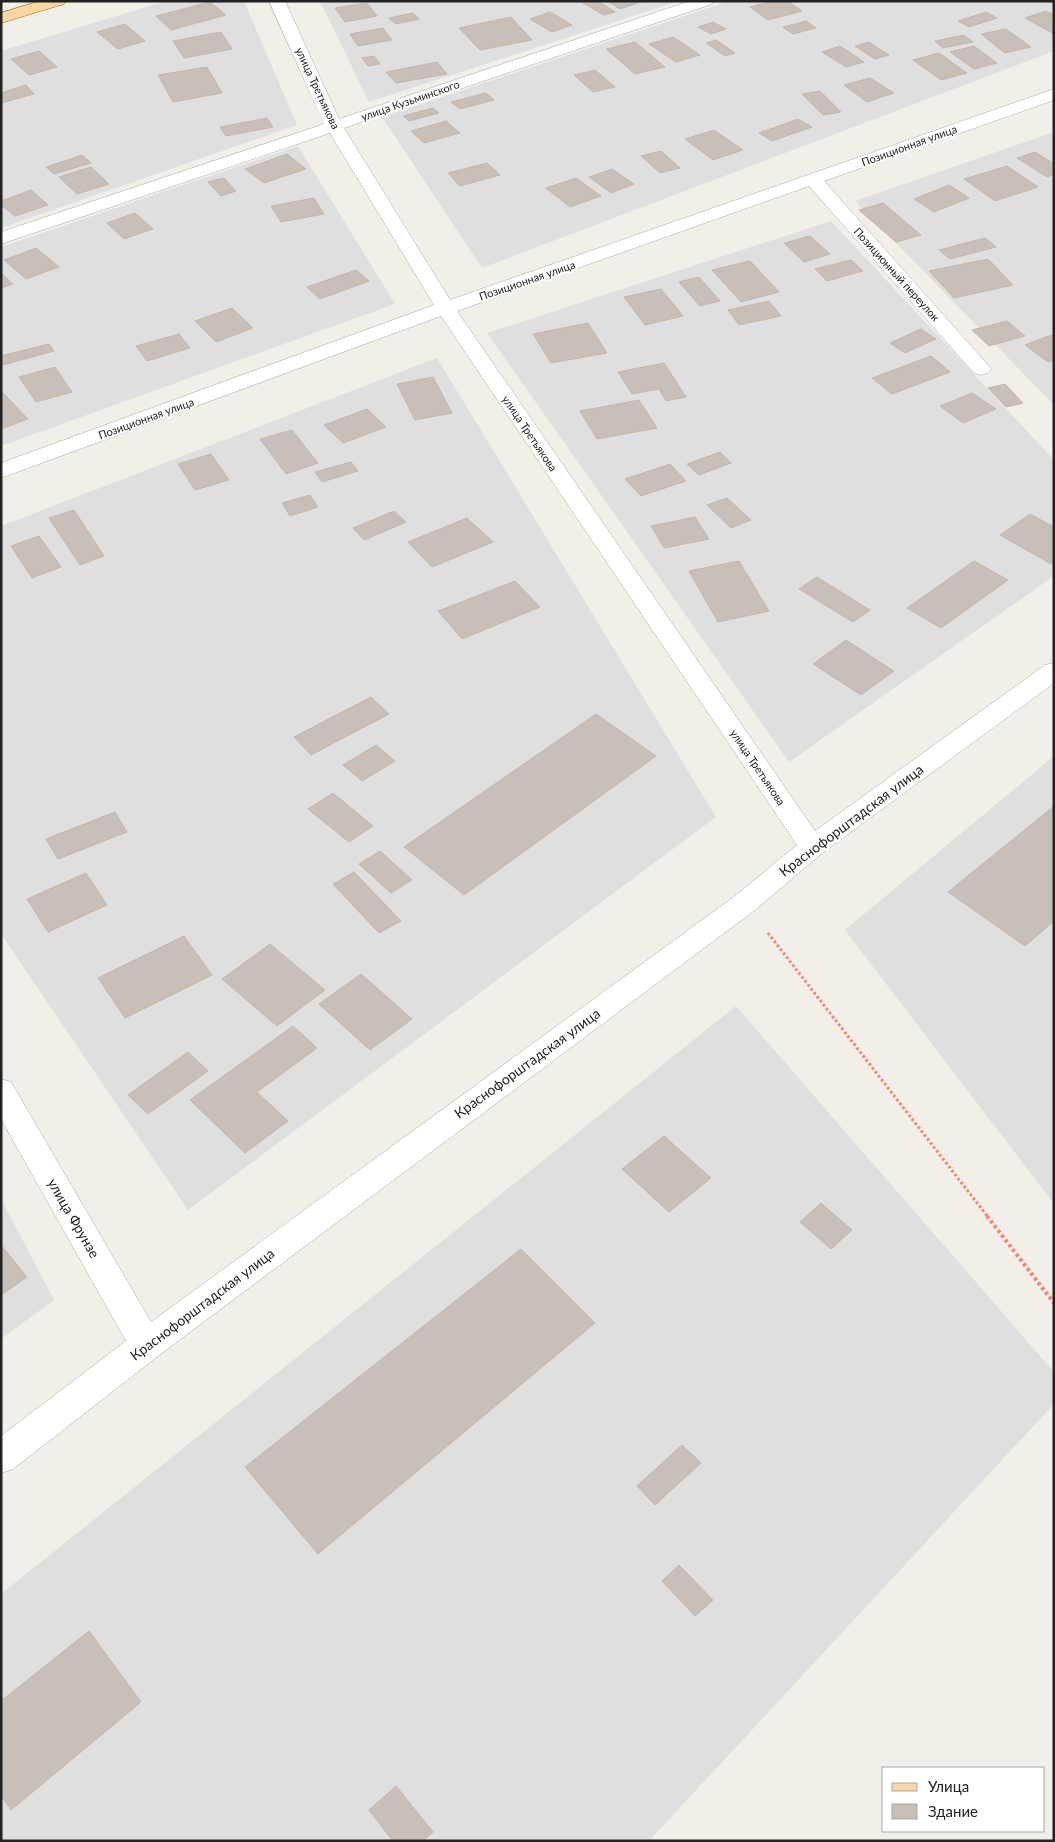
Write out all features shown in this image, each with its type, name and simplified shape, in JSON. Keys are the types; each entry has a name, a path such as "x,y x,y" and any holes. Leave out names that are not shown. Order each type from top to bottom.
{"main road":[{"path":"1,18 58,1"}],"street":[{"name":"улица Третьякова","path":"277,1 334,126 445,308 812,847"},
{"name":"улица Кузьминского","path":"1,238 706,1"},
{"name":"Позиционная улица","path":"1,471 445,308 1054,94"},
{"name":"Позиционный переулок","path":"813,180 981,369"},
{"name":"Краснофорштадская улица","path":"1,1457 146,1345 745,903 812,847 1054,671"},
{"name":"улица Фрунзе","path":"1,1090 146,1345"}],"path":[{"path":"745,903 1054,1304"}],"shaded area":[{"path":"166,1 244,1 297,125 1,228 1,51"},
{"path":"320,1 679,1 369,102"},
{"path":"729,1 1054,1 1054,51 482,268 382,117"},
{"path":"1054,132 1054,405 855,201"},
{"path":"298,146 395,304 1,446 1,247"},
{"path":"831,221 1054,460 1054,576 789,762 487,333"},
{"path":"437,358 716,817 188,1210 1,934 1,526"},
{"path":"1054,756 1054,1204 845,930"},
{"path":"736,1006 1054,1372 1054,1404 649,1841 1,1841 1,1594"},
{"path":"1,1199 54,1300 1,1339"}],"building":[{"path":"598,1 615,12 604,15 583,3"},
{"path":"608,1 643,1 620,9"},
{"path":"773,1 787,1 802,11 768,20 750,7"},
{"path":"210,2 226,15 171,30 156,16"},
{"path":"367,3 377,16 345,22 335,8"},
{"path":"1046,11 1054,15 1054,34 1025,18"},
{"path":"550,12 572,25 552,32 530,19"},
{"path":"986,12 997,18 969,27 958,21"},
{"path":"413,13 419,19 395,24 389,18"},
{"path":"511,17 532,40 480,50 459,28"},
{"path":"806,21 816,28 793,34 783,27"},
{"path":"713,22 726,29 711,34 698,27"},
{"path":"125,24 145,41 118,49 97,32"},
{"path":"383,28 392,40 358,46 350,34"},
{"path":"1006,29 1031,47 1005,53 981,34"},
{"path":"221,32 232,49 184,58 173,41"},
{"path":"964,35 973,42 943,48 935,41"},
{"path":"673,37 700,55 676,62 649,44"},
{"path":"716,40 735,53 725,56 706,43"},
{"path":"635,42 665,67 635,74 606,49"},
{"path":"869,42 889,55 875,59 855,46"},
{"path":"840,46 864,62 846,67 822,52"},
{"path":"974,46 997,63 974,69 950,52"},
{"path":"39,51 57,67 29,75 11,59"},
{"path":"939,53 967,73 941,80 913,60"},
{"path":"374,56 380,64 368,66 362,58"},
{"path":"437,62 447,74 396,83 386,72"},
{"path":"207,67 222,93 173,102 158,75"},
{"path":"595,70 615,87 593,92 574,75"},
{"path":"870,78 894,93 867,102 844,85"},
{"path":"26,85 34,94 1,103 1,93"},
{"path":"820,91 841,112 823,115 802,94"},
{"path":"486,93 494,100 460,109 451,102"},
{"path":"433,108 439,113 409,121 403,116"},
{"path":"267,118 273,127 226,136 220,127"},
{"path":"798,119 812,127 772,141 759,133"},
{"path":"446,121 460,133 424,143 411,131"},
{"path":"714,130 743,150 713,160 685,139"},
{"path":"661,151 680,168 660,173 641,156"},
{"path":"1035,152 1054,164 1054,174 1047,177 1017,158"},
{"path":"287,154 306,169 264,183 245,169"},
{"path":"82,155 91,163 54,174 46,167"},
{"path":"487,163 500,175 460,186 448,173"},
{"path":"1007,166 1038,187 995,201 964,179"},
{"path":"91,167 109,184 77,194 59,177"},
{"path":"612,169 634,184 611,193 589,177"},
{"path":"224,178 236,191 221,196 208,182"},
{"path":"576,178 601,196 570,207 546,188"},
{"path":"949,185 969,198 934,212 914,199"},
{"path":"31,190 48,205 15,216 1,205 1,201"},
{"path":"314,198 324,214 281,222 271,206"},
{"path":"883,203 921,235 896,242 859,210"},
{"path":"135,213 153,229 124,239 107,223"},
{"path":"810,236 830,254 804,262 784,243"},
{"path":"985,238 996,247 950,259 939,250"},
{"path":"36,248 59,267 26,279 4,260"},
{"path":"988,259 1013,285 954,298 929,271"},
{"path":"851,260 863,271 827,281 815,269"},
{"path":"750,261 779,292 741,302 712,270"},
{"path":"356,270 369,281 320,299 307,287"},
{"path":"1,273 13,284 1,288"},
{"path":"699,277 720,301 700,306 679,282"},
{"path":"661,289 683,316 645,325 624,297"},
{"path":"769,301 781,316 739,325 728,310"},
{"path":"232,308 253,328 216,342 195,321"},
{"path":"1007,321 1025,336 989,346 972,330"},
{"path":"588,323 607,353 551,363 533,334"},
{"path":"921,329 936,339 905,353 890,343"},
{"path":"179,334 190,348 147,361 136,346"},
{"path":"1054,334 1054,360 1048,362 1025,345"},
{"path":"49,344 54,351 3,365 1,361 1,356"},
{"path":"931,356 950,372 892,394 872,378"},
{"path":"664,363 686,397 666,401 659,389 632,394 618,372"},
{"path":"55,367 72,392 36,402 19,377"},
{"path":"433,377 452,413 415,420 397,384"},
{"path":"1005,384 1023,403 1006,407 988,388"},
{"path":"1,391 28,419 1,429"},
{"path":"972,393 996,409 963,423 940,406"},
{"path":"639,400 657,428 597,439 580,411"},
{"path":"367,409 386,427 343,443 324,425"},
{"path":"292,430 318,463 286,474 260,439"},
{"path":"720,452 731,463 699,475 687,464"},
{"path":"211,454 229,480 195,490 178,464"},
{"path":"351,462 358,471 322,482 315,472"},
{"path":"670,464 686,481 641,496 625,479"},
{"path":"310,495 318,507 290,516 282,503"},
{"path":"727,498 751,520 731,528 707,505"},
{"path":"74,510 104,556 80,565 49,518"},
{"path":"394,511 406,522 364,540 353,528"},
{"path":"1030,514 1054,527 1054,562 1051,564 1000,535"},
{"path":"695,517 709,539 664,548 651,526"},
{"path":"467,518 493,542 432,567 408,542"},
{"path":"39,536 61,567 32,578 11,546"},
{"path":"739,561 769,611 718,622 689,571"},
{"path":"974,561 1008,580 941,628 907,608"},
{"path":"817,577 870,610 853,622 799,589"},
{"path":"515,581 540,607 462,639 438,611"},
{"path":"846,640 894,671 861,695 813,664"},
{"path":"371,697 389,714 311,755 294,737"},
{"path":"596,714 656,756 464,895 404,847"},
{"path":"376,745 395,761 362,781 343,765"},
{"path":"333,793 373,826 349,842 308,809"},
{"path":"1054,806 1054,921 1025,946 948,892"},
{"path":"115,812 127,832 58,859 46,839"},
{"path":"380,851 412,880 391,893 359,864"},
{"path":"354,872 401,921 379,933 333,884"},
{"path":"86,873 107,905 48,932 27,899"},
{"path":"184,936 212,975 125,1018 98,978"},
{"path":"270,944 325,990 277,1026 222,979"},
{"path":"361,974 412,1019 370,1050 319,1004"},
{"path":"293,1026 317,1048 257,1092 288,1121 245,1153 190,1100"},
{"path":"188,1052 208,1071 148,1114 128,1095"},
{"path":"664,1136 711,1178 669,1212 622,1169"},
{"path":"821,1203 852,1230 831,1249 800,1222"},
{"path":"1,1245 27,1277 1,1295"},
{"path":"521,1249 595,1323 318,1554 245,1467"},
{"path":"682,1445 701,1463 655,1505 637,1486"},
{"path":"679,1565 713,1600 695,1616 662,1581"},
{"path":"89,1631 141,1702 11,1810 1,1795 1,1701"},
{"path":"396,1786 433,1832 423,1841 393,1841 369,1810"}]}
